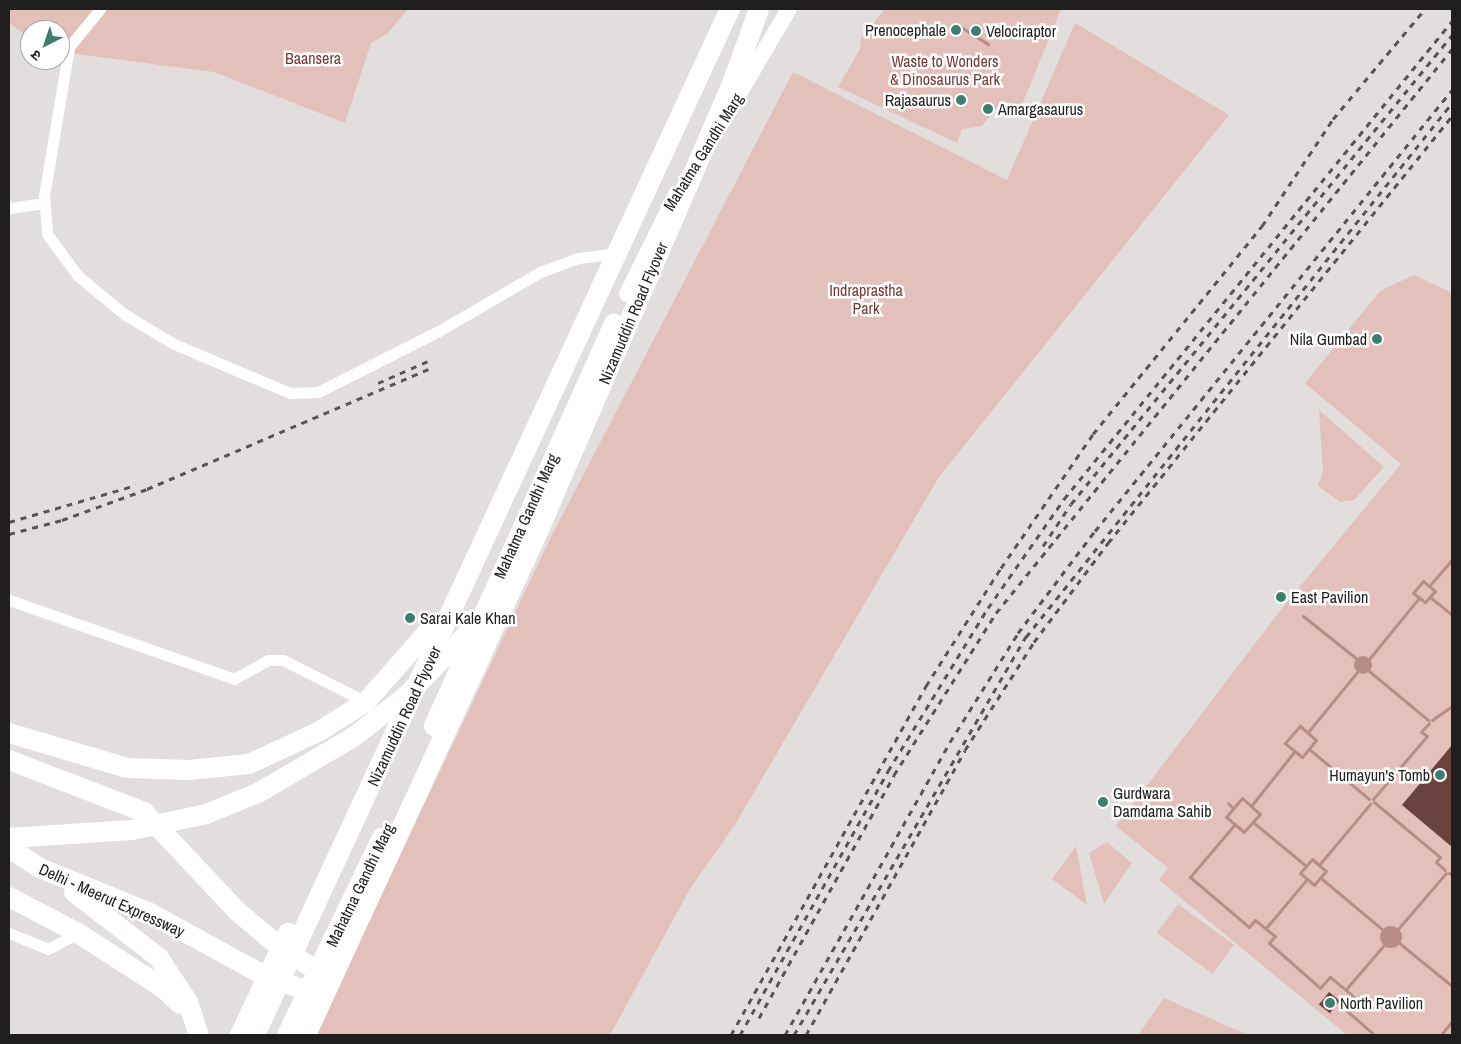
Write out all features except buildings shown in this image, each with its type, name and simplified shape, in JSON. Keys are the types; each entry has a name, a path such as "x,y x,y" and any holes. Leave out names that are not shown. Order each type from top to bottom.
{"highway":[{"name":"Mahatma Gandhi Marg","path":"553,397 616,254 730,9"},
{"name":"Nizamuddin Road Flyover","path":"538,532 733,81 759,9"},
{"name":"Mahatma Gandhi Marg","path":"287,1035 420,759 627,294"},
{"name":"Nizamuddin Road Flyover","path":"255,1035 553,397"},
{"path":"240,1035 265,976 281,948 490,503 553,397"},
{"name":"Delhi - Meerut Expressway","path":"9,838 132,830 197,816 300,771 399,702 454,650 496,599 538,532"},
{"path":"306,1035 538,532"},
{"path":"9,733 127,768 189,770 248,764 318,732 366,702 431,628"},
{"path":"9,760 144,812 262,932 281,948 318,971"},
{"name":"Delhi - Meerut Expressway","path":"9,848 40,868 150,914 265,976 308,992"},
{"path":"40,868 111,916 159,958 192,1016 199,1035"},
{"path":"9,897 78,932 163,988 192,1016"}],"main road":[{"name":"Mahatma Gandhi Marg","path":"627,294 663,216 773,42 789,9"}],"street":[{"path":"100,9 71,41 45,203 47,234 78,276 124,314 174,344 290,393 318,392 437,332 540,272 578,258 616,254"},
{"path":"9,208 45,203"},
{"path":"9,600 234,680 268,660 283,660 366,702"},
{"path":"9,933 48,949 78,932"}],"green space":[{"name":"Baansera","path":"9,9 408,9 388,33 371,43 345,123 214,72 70,53 70,20 20,20 20,31 9,23"},
{"name":"Waste to Wonders & Dinosaurus Park","path":"885,9 1061,9 1022,105 1002,102 982,126 962,129 957,143 838,87 860,49 861,38"},
{"name":"Indraprastha Park","path":"1075,23 1229,115 939,477 736,823 690,889 610,1035 315,1035 551,537 793,72 1007,180"},
{"path":"1414,275 1452,293 1452,1035 1347,1035 1159,880 1168,868 1116,826 1279,612 1401,464 1305,383 1380,291"},
{"path":"1319,410 1384,467 1354,500 1340,502 1318,486 1323,472"},
{"path":"1107,842 1132,863 1104,904 1089,853"},
{"path":"1076,846 1087,905 1052,879"},
{"path":"1178,904 1234,945 1213,974 1157,933"},
{"path":"1164,998 1248,1035 1138,1035"}],"shaded area":[{"path":"1359,656 1367,656 1372,661 1370,672 1359,674 1354,669 1354,661"},
{"path":"1391,926 1399,929 1402,937 1399,945 1391,948 1383,945 1380,937 1383,929"}],"waterway":[{"path":"956,24 988,44"},
{"path":"1430,585 1452,560"},
{"path":"1423,581 1435,591 1425,602 1413,593 1423,581"},
{"path":"1430,597 1452,615"},
{"path":"1369,659 1419,598"},
{"path":"1303,616 1357,659"},
{"path":"1308,732 1358,671"},
{"path":"1369,671 1428,720"},
{"path":"1432,720 1452,706"},
{"path":"1373,799 1427,736 1421,732 1429,723"},
{"path":"1300,726 1316,740 1302,757 1285,743 1300,726"},
{"path":"1309,749 1369,799"},
{"path":"1251,806 1294,752"},
{"path":"1242,798 1260,814 1244,832 1226,817 1242,798"},
{"path":"1374,802 1440,857 1436,862 1445,870"},
{"path":"1228,803 1232,807"},
{"path":"1319,865 1370,804"},
{"path":"1254,823 1305,865"},
{"path":"1235,824 1190,877 1249,927 1255,920 1275,936 1269,943 1320,988 1330,977 1347,991 1357,1000 1347,1011 1375,1035"},
{"path":"1312,859 1326,871 1314,885 1300,873 1312,859"},
{"path":"1397,930 1446,873"},
{"path":"1266,928 1307,879"},
{"path":"1322,879 1383,930"},
{"path":"1398,942 1452,986"},
{"path":"1347,988 1385,944"},
{"path":"1441,1035 1452,1021"}],"railway":[{"path":"731,1035 926,686 1001,568 1093,434 1262,226 1333,119 1425,9"},
{"path":"740,1035 888,771 988,608 1064,499 1452,21"},
{"path":"1043,546 1071,504 1452,35"},
{"path":"759,1018 894,775 996,613 1452,49"},
{"path":"785,1035 950,742 1018,633 1095,531 1452,90"},
{"path":"794,1035 1026,637 1452,103"},
{"path":"806,1035 965,750 1034,642 1108,543 1452,116"},
{"path":"378,383 428,361"},
{"path":"9,534 62,520 147,489 431,368"},
{"path":"9,522 136,485"}],"place":[{"name":"Prenocephale","path":"956,30"},
{"name":"Velociraptor","path":"976,31"},
{"name":"Rajasaurus","path":"961,100"},
{"name":"Amargasaurus","path":"988,109"},
{"name":"Nila Gumbad","path":"1377,339"},
{"name":"East Pavilion","path":"1281,597"},
{"name":"Sarai Kale Khan","path":"410,618"},
{"name":"Humayun's Tomb","path":"1440,775"},
{"name":"Gurdwara Damdama Sahib","path":"1103,802"},
{"name":"North Pavilion","path":"1330,1003"}]}
